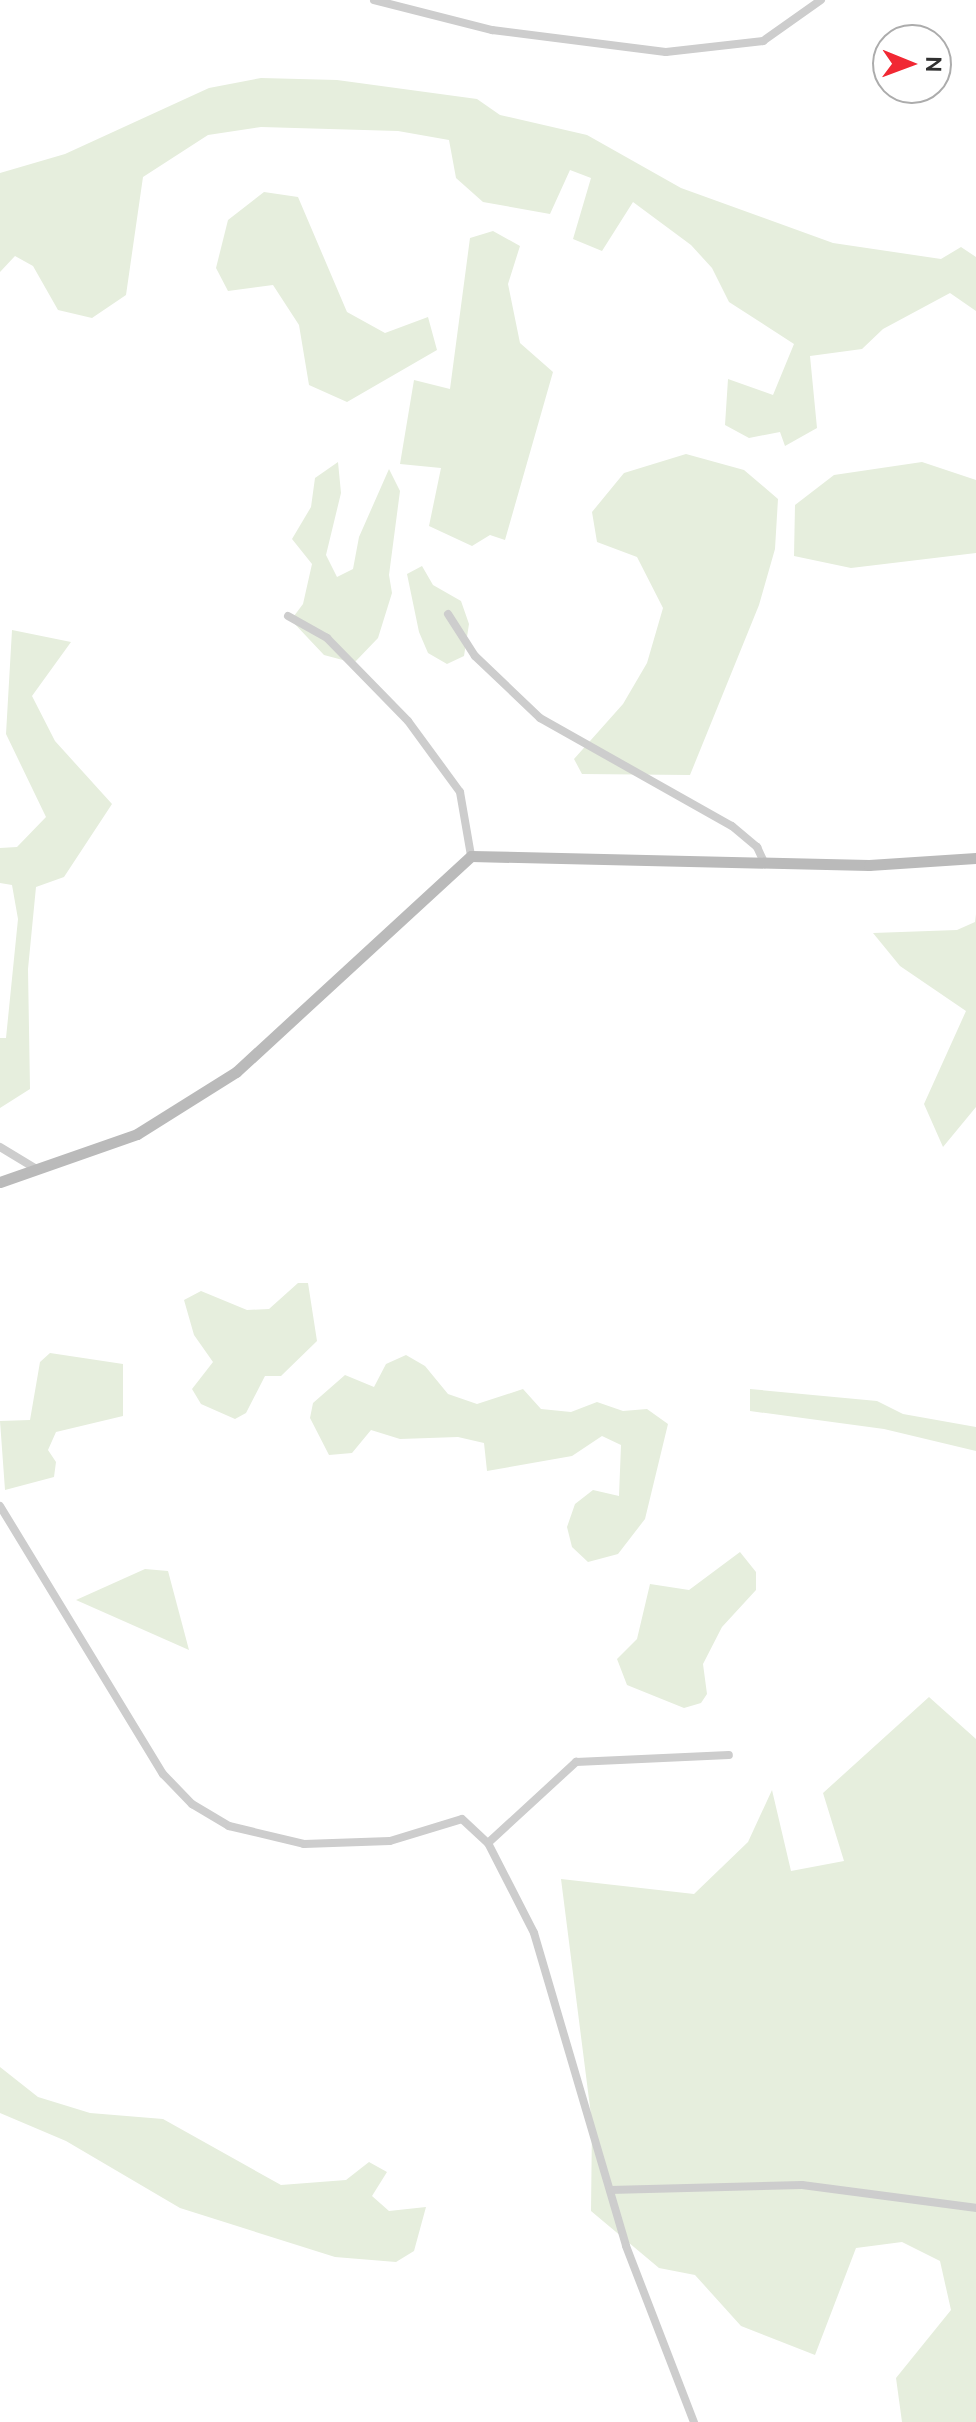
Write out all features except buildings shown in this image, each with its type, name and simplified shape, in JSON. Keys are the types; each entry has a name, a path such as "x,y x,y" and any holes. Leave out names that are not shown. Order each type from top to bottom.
{"street":[{"path":"374,0 492,30 666,52 763,41 821,0"},
{"path":"448,614 475,656 540,718 590,752 732,826 757,847 765,864"},
{"path":"288,616 327,638 408,721 460,792 471,856"},
{"path":"0,1182 137,1134 236,1072 471,856 765,864 976,858"},
{"path":"0,1147 38,1170"},
{"path":"0,1506 163,1774 192,1804 229,1826 304,1844 390,1841 462,1819 488,1843 538,1945 610,2190 694,2422"},
{"path":"488,1843 576,1762 729,1755"},
{"path":"610,2190 815,2185 976,2208"}],"green space":[{"path":"261,78 337,80 477,99 500,115 587,135 681,188 833,243 941,259 961,247 976,257 976,311 950,293 883,329 862,349 810,356 817,428 785,446 780,432 749,438 725,425 728,379 773,395 794,344 729,302 712,268 691,245 633,202 602,251 573,239 591,178 570,170 550,214 483,202 456,178 449,140 398,131 261,127 208,135 143,177 126,295 92,318 58,310 33,266 15,256 0,272 0,173 65,154 209,88"},
{"path":"264,192 298,197 347,312 385,333 428,317 437,350 347,402 309,385 299,325 273,285 228,291 216,268 228,220"},
{"path":"493,231 520,246 508,284 520,343 553,372 505,540 490,535 472,546 429,526 441,468 400,464 414,380 450,389 470,238"},
{"path":"686,454 744,470 778,499 775,549 759,605 690,775 582,774 574,759 623,704 647,663 663,608 637,557 597,542 592,512 624,473"},
{"path":"338,462 341,493 326,555 337,577 353,569 359,537 389,469 400,491 389,575 392,593 378,638 354,663 324,655 291,620 303,604 312,564 292,539 311,507 315,478"},
{"path":"922,462 976,480 976,553 851,568 794,556 795,505 834,475"},
{"path":"422,566 433,585 461,601 469,624 464,656 447,664 428,653 419,632 407,574"},
{"path":"12,630 71,642 32,696 55,741 112,804 64,877 36,887 28,969 30,1089 0,1108 0,1038 6,1038 18,919 12,885 0,883 0,848 17,847 46,817 6,734"},
{"path":"976,914 976,1107 943,1147 924,1104 966,1011 900,966 873,933 957,930 975,922"},
{"path":"298,1283 308,1283 317,1341 281,1376 265,1376 246,1413 235,1419 201,1404 192,1389 213,1362 194,1335 184,1300 201,1291 247,1310 269,1309"},
{"path":"50,1353 123,1364 123,1416 56,1432 48,1450 56,1462 54,1477 5,1490 0,1421 30,1420 40,1362"},
{"path":"406,1355 425,1366 448,1394 477,1404 523,1389 541,1409 571,1412 597,1402 623,1411 647,1409 668,1424 645,1519 618,1554 588,1562 572,1547 567,1527 575,1504 593,1490 619,1496 621,1445 602,1436 572,1456 487,1471 484,1443 458,1437 400,1439 371,1430 352,1453 329,1455 310,1418 313,1403 345,1375 374,1387 386,1364"},
{"path":"750,1389 877,1401 903,1414 976,1427 976,1451 884,1429 750,1411"},
{"path":"740,1552 756,1572 756,1590 722,1627 703,1664 707,1694 701,1703 684,1708 627,1685 617,1659 637,1639 650,1584 689,1590"},
{"path":"145,1569 168,1571 189,1650 76,1600"},
{"path":"929,1697 976,1739 976,2422 902,2422 896,2378 951,2310 940,2261 902,2242 856,2248 815,2355 741,2326 695,2275 659,2268 591,2211 592,2123 561,1879 694,1894 748,1842 772,1790 791,1871 844,1861 823,1793"},
{"path":"0,2067 38,2097 90,2113 163,2119 281,2185 346,2180 369,2162 387,2172 372,2196 389,2211 426,2207 414,2251 396,2262 335,2257 180,2208 66,2141 0,2113"}]}
